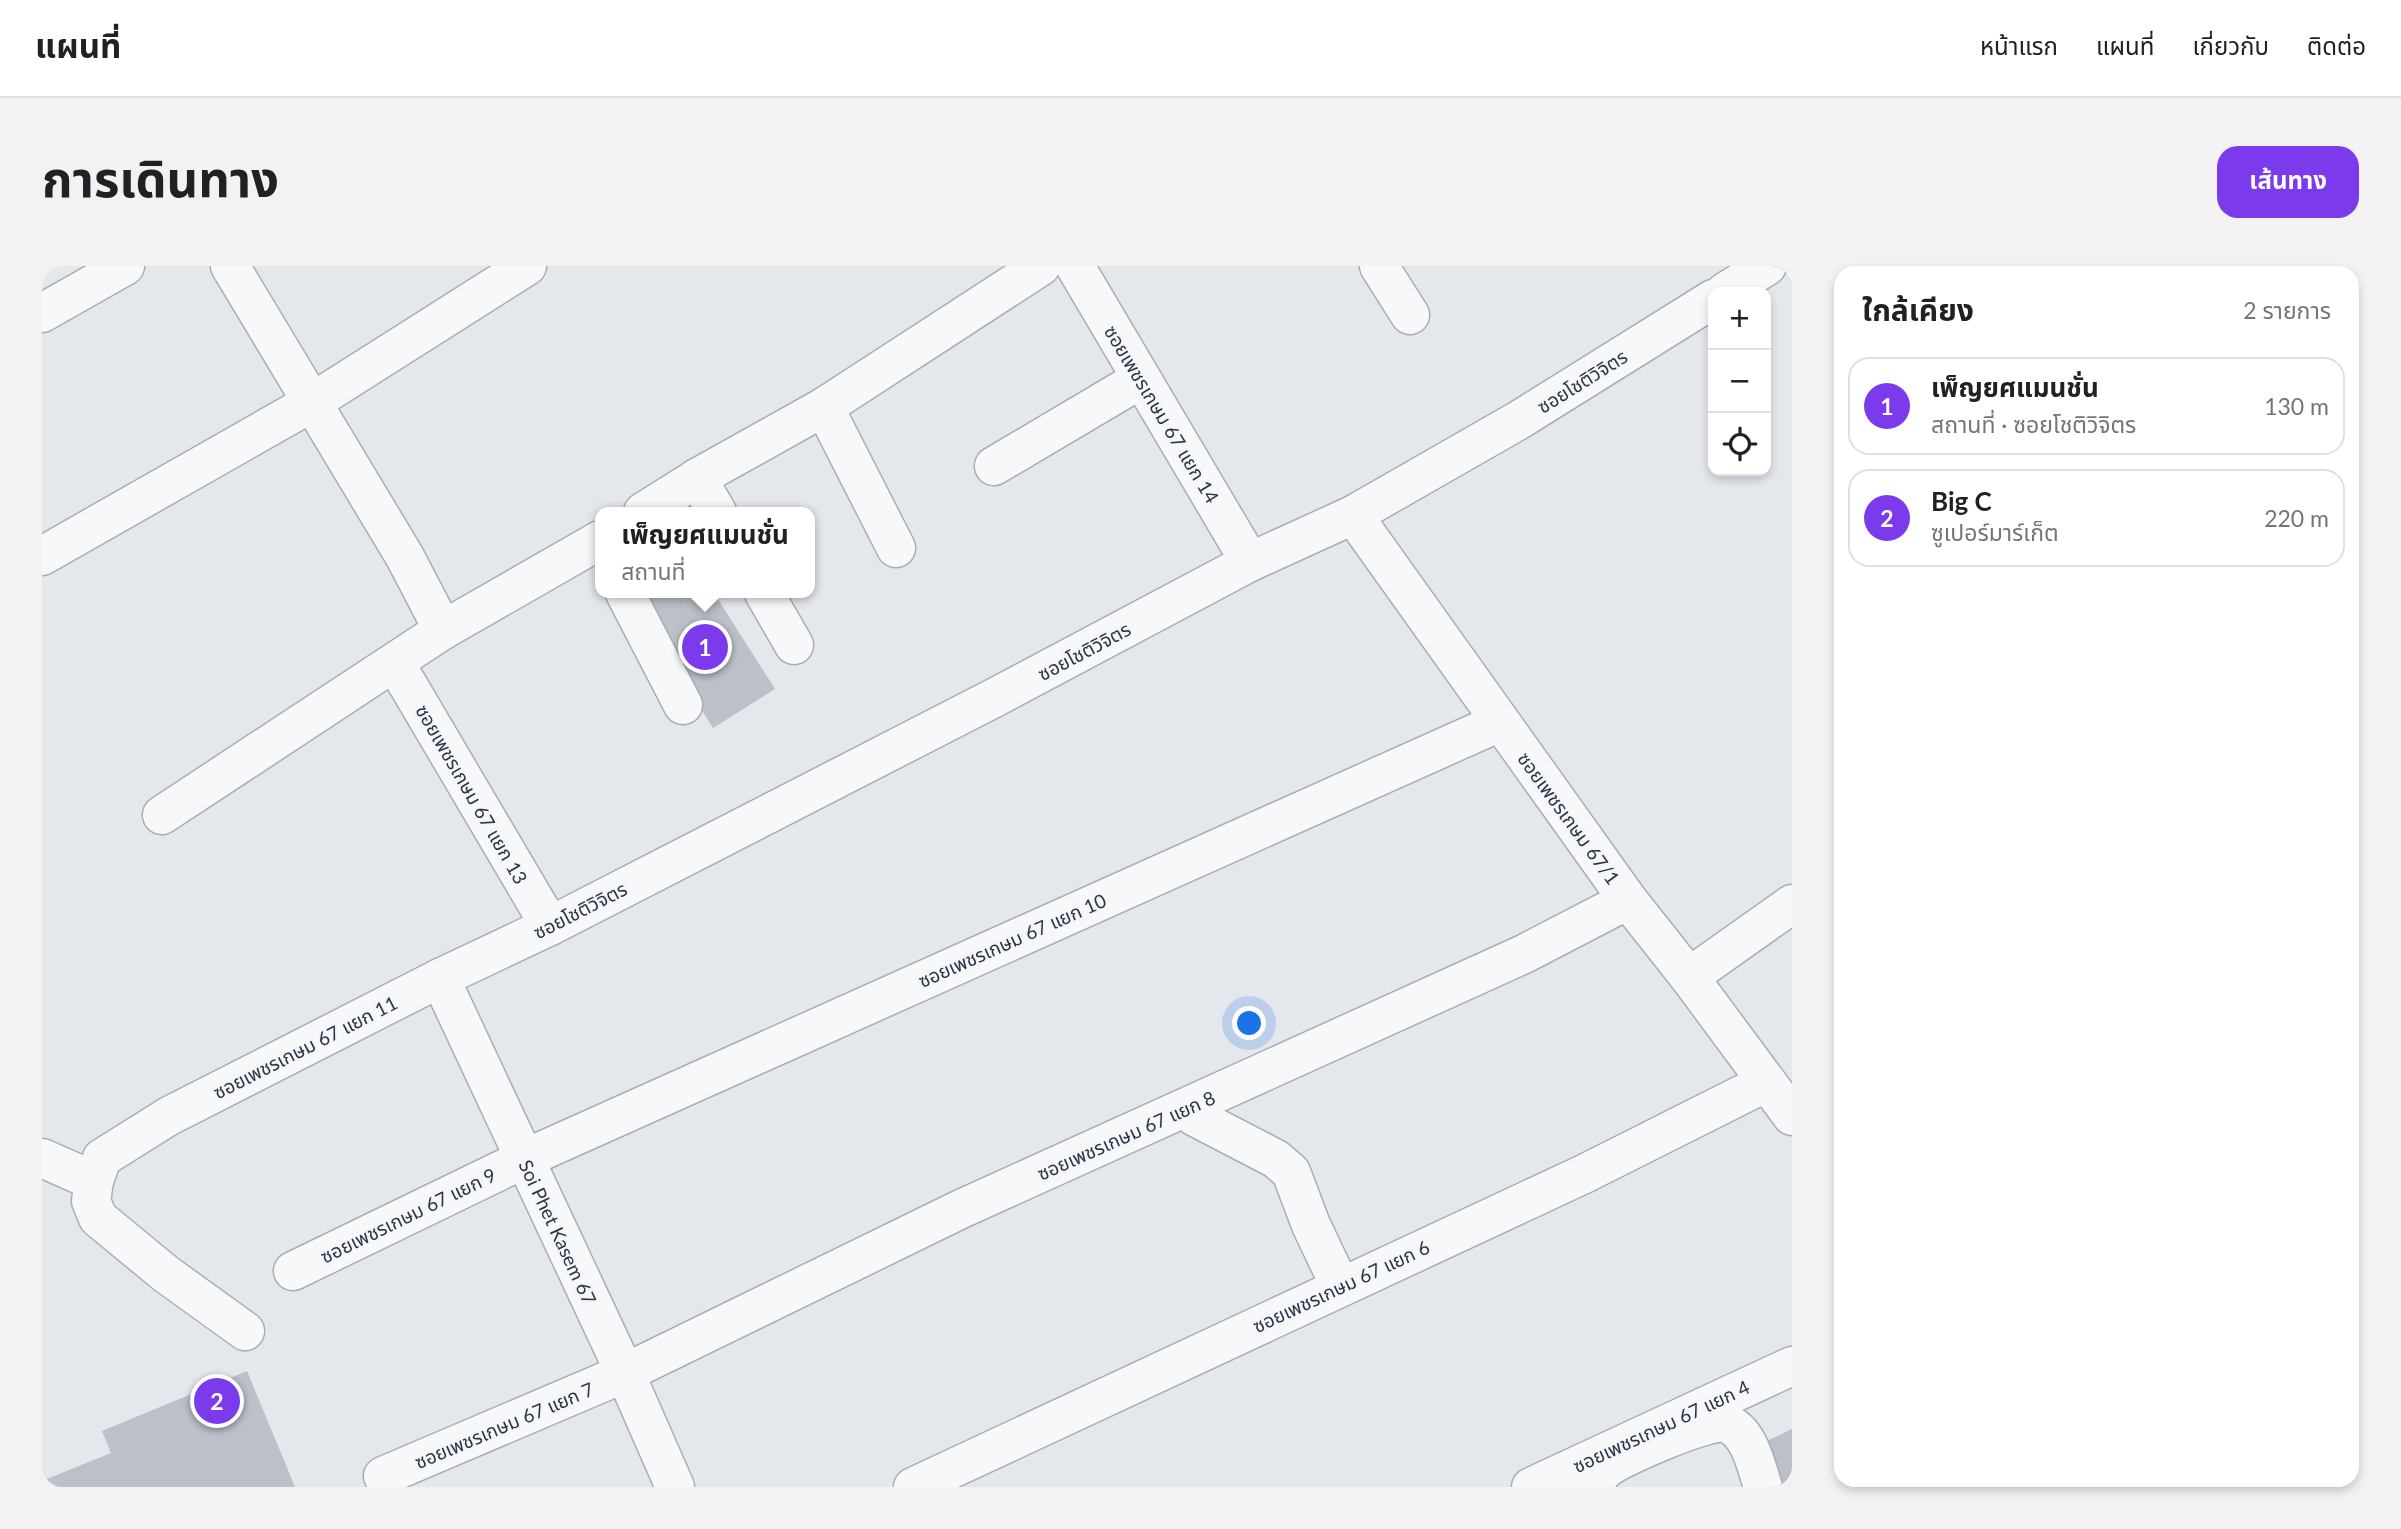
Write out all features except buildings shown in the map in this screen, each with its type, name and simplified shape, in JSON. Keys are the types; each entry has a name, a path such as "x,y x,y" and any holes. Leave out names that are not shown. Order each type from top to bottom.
{"street":[{"path":"42,313 125,266"},
{"path":"230,266 405,557 443,630"},
{"path":"42,556 311,403 527,266"},
{"path":"651,507 824,407 1041,266"},
{"name":"ซอยเพชรเกษม 67 แยก 14","path":"1075,266 1250,562"},
{"path":"1379,266 1410,316"},
{"path":"1733,287 1767,266"},
{"name":"ซอยโชติวิจิตร","path":"440,978 550,926 992,699 1250,562 1353,515 1520,420 1708,302"},
{"path":"994,466 1141,379"},
{"path":"824,407 896,548"},
{"path":"697,478 714,507"},
{"name":"ซอยเพชรเกษม 67/1","path":"1353,515 1628,900 1792,1116"},
{"path":"162,815 443,630 595,543"},
{"path":"628,598 683,705"},
{"path":"767,598 794,645"},
{"name":"ซอยเพชรเกษม 67 แยก 13","path":"394,663 550,926"},
{"name":"ซอยเพชรเกษม 67 แยก 10","path":"524,1159 1500,722"},
{"name":"ซอยเพชรเกษม 67 แยก 8","path":"625,1373 961,1209 1524,954 1628,900"},
{"path":"1689,977 1792,904"},
{"name":"Soi Phet Kasem 67","path":"440,978 625,1373 675,1487"},
{"name":"ซอยเพชรเกษม 67 แยก 11","path":"94,1181 102,1158 169,1116 440,978"},
{"name":"ซอยเพชรเกษม 67 แยก 6","path":"912,1487 1584,1174 1767,1082"},
{"path":"1195,1117 1276,1159 1291,1172 1311,1224 1340,1286"},
{"path":"42,1158 94,1181 91,1201 98,1218 166,1274 245,1331"},
{"name":"ซอยเพชรเกษม 67 แยก 9","path":"293,1271 524,1159"},
{"name":"ซอยเพชรเกษม 67 แยก 4","path":"1531,1487 1792,1366"},
{"name":"ซอยเพชรเกษม 67 แยก 7","path":"383,1476 625,1373"},
{"path":"1595,1487 1604,1470 1623,1457 1707,1424 1725,1423 1741,1434 1751,1452 1763,1487"}],"place":[{"name":"เพ็ญยศแมนชั่น","path":"705,647"},
{"name":"Big C","path":"217,1401"}]}
